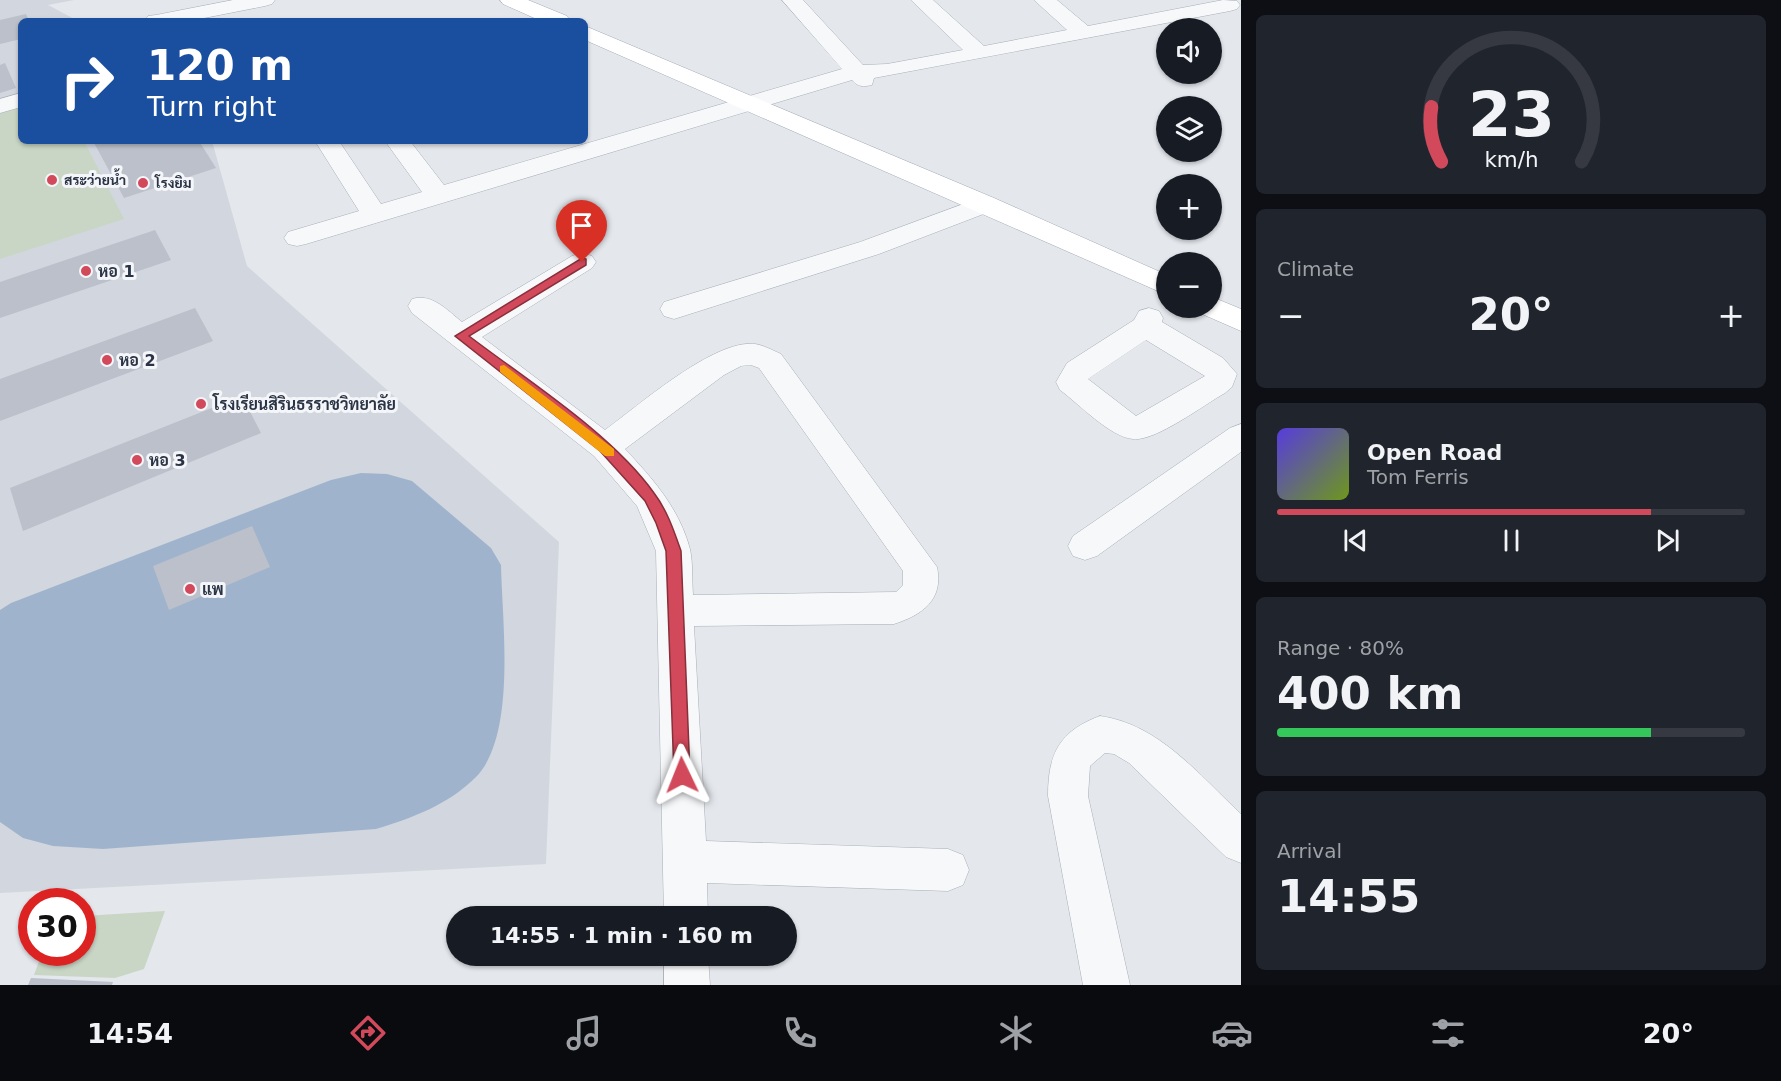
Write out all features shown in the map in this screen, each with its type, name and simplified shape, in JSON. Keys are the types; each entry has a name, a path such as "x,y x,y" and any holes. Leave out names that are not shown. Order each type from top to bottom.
{"main road":[{"path":"510,0 552,18"},
{"path":"588,33 985,204 1156,281"},
{"path":"1222,312 1241,321"}],"street":[{"path":"180,18 265,0"},
{"path":"792,0 860,76"},
{"path":"921,0 979,53"},
{"path":"1044,0 1085,34"},
{"path":"297,237 748,102 860,76 1230,5"},
{"path":"773,113 860,76"},
{"path":"0,106 18,101"},
{"path":"329,144 374,214"},
{"path":"402,144 438,195"},
{"path":"675,309 849,256 915,233 985,204"},
{"path":"461,336 582,262"},
{"path":"1148,318 1156,300"},
{"path":"422,306 605,447 649,497 663,522 674,551 686,906"},
{"path":"605,447 713,367 735,356 754,354 770,361 920,567 924,581 919,595 909,603 894,609 676,611"},
{"path":"1085,546 1241,436"},
{"path":"1107,985 1104,981 1068,796 1068,768 1074,751 1100,734 1120,737 1143,750 1241,842"},
{"path":"686,861 948,870"},
{"path":"686,966 687,985"}],"shaded area":[{"name":"โรงเรียนสิรินธรราชวิทยาลัย","path":"0,0 74,0 48,5 72,18 18,18 18,144 213,144 247,266 559,542 546,864 94,888 18,888 18,892 0,893"}],"green space":[{"name":"สระว่ายน้ำ","path":"18,102 18,144 86,144 124,219 0,259 0,107"},
{"path":"165,911 144,969 115,978 34,975 37,966 96,966 96,915"}],"water":[{"path":"361,473 387,474 412,481 491,548 501,565 504,646 502,706 497,734 489,758 476,777 442,803 376,829 103,849 53,846 23,838 0,822 0,610 11,603 331,480"}],"building":[{"path":"26,14 28,18 18,18 18,40 0,44 0,20"},
{"path":"5,63 16,88 0,93 0,65"},
{"name":"โรงยิม","path":"95,144 201,144 216,168 124,198"},
{"name":"หอ 1","path":"155,230 171,260 0,318 0,282"},
{"name":"หอ 2","path":"195,308 213,341 0,421 0,379"},
{"name":"หอ 3","path":"242,396 261,433 23,531 10,488"},
{"name":"แพ","path":"252,526 270,567 169,610 153,566"},
{"path":"31,978 113,982 112,985 28,985"}],"slow traffic":[{"path":"504,369 610,453"}],"place":[{"name":"สระว่ายน้ำ","path":"52,180"},
{"name":"โรงยิม","path":"143,183"},
{"name":"หอ 1","path":"86,271"},
{"name":"หอ 2","path":"107,360"},
{"name":"โรงเรียนสิรินธรราชวิทยาลัย","path":"201,404"},
{"name":"หอ 3","path":"137,460"},
{"name":"แพ","path":"190,589"}],"route":[{"path":"582,262 461,336 605,447 649,497 663,522 674,551 682,775"}]}
